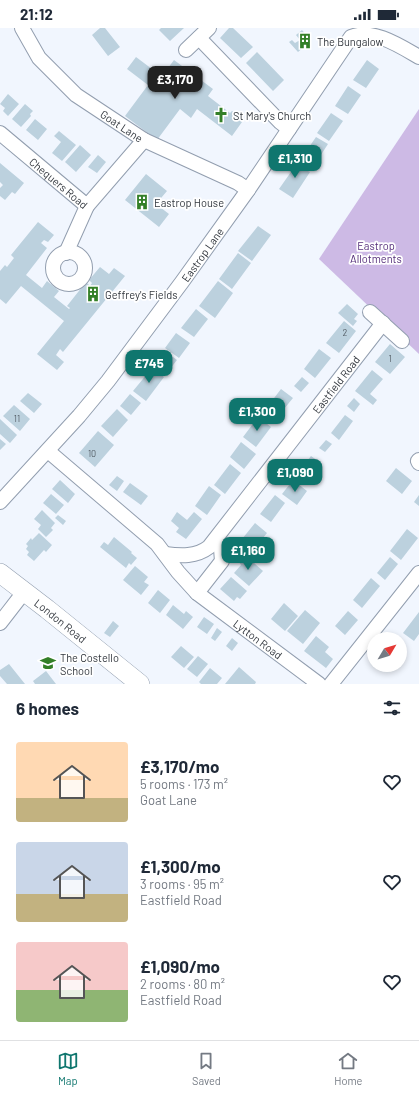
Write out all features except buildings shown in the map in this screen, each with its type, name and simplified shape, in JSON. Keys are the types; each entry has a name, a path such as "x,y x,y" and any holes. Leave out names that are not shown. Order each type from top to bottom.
{"street":[{"name":"Goat Lane","path":"22,28 39,58 76,95 144,140 238,183 248,190"},
{"path":"186,50 209,28"},
{"path":"359,30 385,36 419,57"},
{"name":"Eastrop Lane","path":"0,502 48,451 108,381 248,190 348,41 359,30"},
{"path":"199,38 280,122 289,129"},
{"name":"Chequers Road","path":"0,134 87,206 144,140"},
{"path":"66,253 87,206"},
{"path":"370,312 402,341"},
{"name":"Eastfield Road","path":"165,554 182,556 197,554 205,550 215,540 383,323"},
{"path":"48,451 158,544 178,572 197,593 222,561 221,548 215,540"},
{"name":"London Road","path":"0,573 48,609 140,684"},
{"path":"331,684 419,573"},
{"path":"0,623 24,592"},
{"name":"Lytton Road","path":"197,593 319,684"}],"green space":[{"name":"Eastrop Allotments","path":"419,109 419,354 319,259"}],"place":[{"name":"The Bungalow","path":"305,41"},
{"name":"St Mary's Church","path":"221,115"},
{"name":"Eastrop House","path":"142,202"},
{"name":"Geffrey's Fields","path":"93,294"},
{"name":"The Costello School","path":"48,663"}]}
